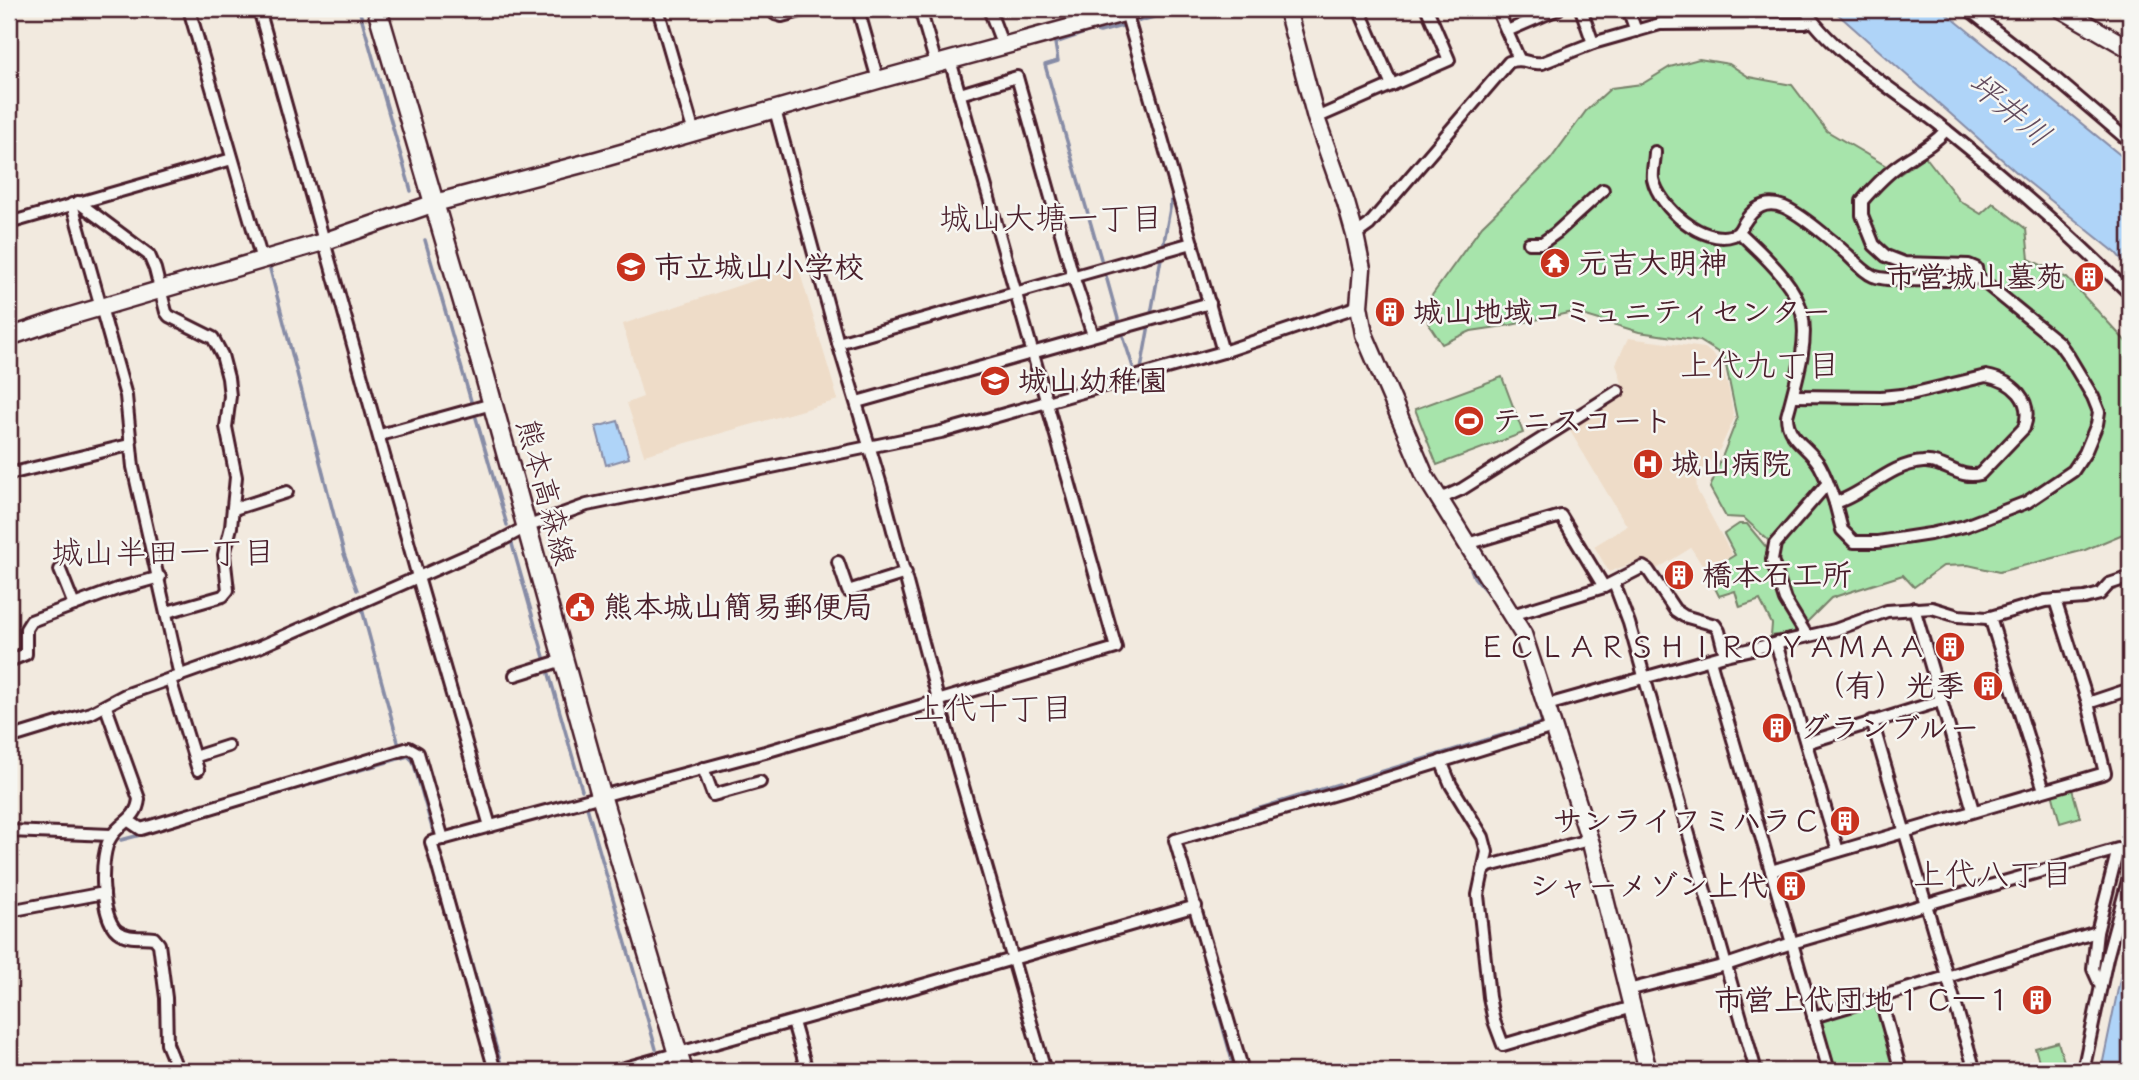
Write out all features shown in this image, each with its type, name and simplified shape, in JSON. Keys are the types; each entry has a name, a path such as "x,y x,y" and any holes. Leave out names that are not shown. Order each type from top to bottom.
{"main road":[{"name":"熊本高森線","path":"377,9 435,203 682,1071"}],"street":[{"path":"189,9 262,260"},
{"path":"259,9 490,826"},
{"path":"658,9 694,133"},
{"path":"772,9 775,14 782,16 808,9"},
{"path":"858,9 878,79"},
{"path":"495,1071 430,842 765,752 1116,648 960,94 920,9"},
{"path":"989,9 1003,46"},
{"path":"1287,9 1316,118 1355,235 1362,269 1359,306 1364,334 1425,476 1523,634 1589,840 1648,1071"},
{"path":"1359,9 1392,85"},
{"path":"1316,118 1449,60 1427,9"},
{"path":"1497,9 1520,59"},
{"path":"1507,31 1558,9"},
{"path":"1581,9 1593,43"},
{"path":"1629,9 1636,31"},
{"path":"1805,9 1812,21 1846,54 1946,130 2042,210 2130,294"},
{"path":"1968,9 2130,142"},
{"path":"2061,9 2130,49"},
{"path":"9,337 323,242 435,203 1003,46 1082,16 1132,10 1223,352"},
{"path":"1355,235 1368,225 1505,65 1520,59 1542,64 1593,43 1660,24 1812,21"},
{"path":"960,94 1017,77 1073,276 1093,335"},
{"path":"775,110 838,343 906,573 938,699 1045,1071"},
{"path":"1739,232 1793,288 1801,305 1805,328 1804,347 1787,416 1789,430 1820,466 1835,503 1842,530 1847,537 1863,544 1930,534 1965,526 2027,502 2073,471 2085,453 2099,412 2093,397 2059,343 1978,276 1976,268 1969,265 1904,263 1886,256 1874,245 1860,208 1862,201 1878,183 1900,164 1932,145 1946,130"},
{"path":"1655,152 1653,178 1662,197 1677,217 1715,236 1739,232 1758,206 1769,204 1786,208 1808,223 1872,275 1886,279 1969,280 1978,276"},
{"path":"9,223 232,159"},
{"path":"1529,243 1542,243 1556,233 1603,190"},
{"path":"75,203 149,256 169,316 209,335 222,355 230,391 226,422 236,477 224,555 229,585 226,593 216,598 167,612"},
{"path":"75,203 100,308 127,396 130,445 167,612 175,678 198,770"},
{"path":"838,343 1192,243"},
{"path":"857,402 1210,303"},
{"path":"9,738 106,707 120,696 257,648 500,541 526,527 587,505 941,432 1223,352 1359,306"},
{"path":"1793,396 1881,397 1911,394 1986,376 2016,389 2023,397 2027,419 2024,428 1980,474 1963,475 1924,461 1886,476 1835,503"},
{"path":"1440,499 1472,483 1618,391"},
{"path":"380,435 492,404"},
{"path":"10,470 130,445"},
{"path":"1807,636 1785,600 1772,561 1775,544 1827,484"},
{"path":"233,509 287,492"},
{"path":"1467,544 1560,516 1609,585 1629,623 1756,1071"},
{"path":"838,562 848,591 906,573"},
{"path":"1512,615 1609,585 1643,567 1648,570 1675,610 1684,616 1715,625 1725,655"},
{"path":"60,570 74,605"},
{"path":"9,661 26,654 26,629 31,621 117,589 160,577"},
{"path":"1546,705 1725,655 1835,631 1887,611 1932,608 1958,616 1990,617 2055,600 2100,594 2109,583 2130,577"},
{"path":"1771,871 2105,773 2088,703 2055,600"},
{"path":"1913,608 1973,810"},
{"path":"1990,617 2044,790"},
{"path":"1776,643 1838,851"},
{"path":"515,674 563,660"},
{"path":"1710,660 1829,1071"},
{"path":"2088,703 2130,689"},
{"path":"1806,743 1872,720 1940,701"},
{"path":"106,707 139,796 138,809 129,821 111,835 104,855 104,893 109,921 116,930 130,937 154,938 159,944 166,998 167,1044 178,1071"},
{"path":"1872,720 1975,1071"},
{"path":"1243,1071 1175,840 1553,727"},
{"path":"194,757 228,746"},
{"path":"129,821 141,829 409,748 418,753 443,839"},
{"path":"1441,761 1451,785 1483,837 1487,852 1478,895 1489,997 1503,1045 1632,1007"},
{"path":"704,768 713,795 760,782"},
{"path":"9,831 111,835"},
{"path":"1483,870 1489,866 1589,840"},
{"path":"1628,990 1726,965 1792,943 2118,849 2097,932 2093,970 2101,987"},
{"path":"2083,1071 2130,873"},
{"path":"9,911 104,893"},
{"path":"614,1071 1196,906"},
{"path":"1813,1017 2097,932"},
{"path":"1880,997 1902,1071"},
{"path":"793,1022 807,1071"}],"shaded area":[{"path":"798,266 838,400 644,455 627,403 643,397 623,324"},
{"name":"城山病院","path":"1628,338 1705,348 1720,361 1734,419 1719,451 1696,477 1697,490 1732,555 1706,571 1691,548 1655,570 1643,559 1609,572 1594,546 1627,526 1564,421 1622,383 1616,364"}],"green space":[{"path":"1699,59 1729,64 1749,77 1792,85 1827,131 1900,174 1925,156 1960,201 1981,214 1993,203 2026,229 2029,259 2067,278 2130,346 2130,531 2085,550 1999,572 1968,565 1943,566 1914,587 1903,575 1831,598 1806,623 1787,598 1768,540 1744,518 1726,517 1710,488 1737,419 1724,356 1700,341 1639,332 1573,312 1471,331 1442,344 1428,323 1430,298 1482,226 1550,160 1586,111 1611,88 1642,84 1670,67"},
{"name":"テニスコート","path":"1502,377 1523,433 1437,465 1415,409"},
{"path":"1739,524 1747,524 1771,553 1770,566 1798,632 1771,636 1772,624 1760,600 1740,607 1735,591 1719,596 1707,572 1735,555 1724,534"},
{"path":"2072,789 2080,817 2060,823 2052,793"},
{"path":"1876,1002 1896,1067 1881,1071 1834,1071 1820,1024 1822,1019"},
{"path":"2058,1042 2067,1071 2042,1071 2035,1048"}],"water":[{"name":"坪井川","path":"1832,9 1941,9 2130,163 2130,269 2116,253 2023,178"},
{"path":"618,421 629,458 606,465 596,427"},
{"path":"2130,934 2130,1071 2101,1071 2126,950"}],"waterway":[{"path":"359,9 411,191"},
{"path":"1139,21 1183,9"},
{"path":"1101,259 1045,65 1058,61 1055,43 1093,30 1100,32 1122,26"},
{"path":"1138,386 1173,192"},
{"path":"257,223 263,245"},
{"path":"425,240 471,401"},
{"path":"269,265 344,554 357,590"},
{"path":"1106,276 1118,319"},
{"path":"1123,336 1133,367"},
{"path":"476,418 507,525"},
{"path":"512,544 544,657"},
{"path":"1468,561 1474,577 1491,597"},
{"path":"362,609 398,742"},
{"path":"549,674 582,790"},
{"path":"1354,780 1542,723 1534,692"},
{"path":"155,830 408,756 413,761 433,831"},
{"path":"1178,833 1339,784"},
{"path":"587,807 656,1049"},
{"path":"121,840 144,834"},
{"path":"438,847 503,1071"},
{"path":"1182,883 1187,899"},
{"path":"1192,917 1235,1071"}],"place":[{"name":"元吉大明神","path":"1555,263"},
{"name":"市立城山小学校","path":"631,267"},
{"name":"市営城山墓苑","path":"2089,277"},
{"name":"城山地域コミュニティセンター","path":"1390,312"},
{"name":"城山幼稚園","path":"995,381"},
{"name":"テニスコート","path":"1469,421"},
{"name":"城山病院","path":"1648,464"},
{"name":"橋本石工所","path":"1679,575"},
{"name":"熊本城山簡易郵便局","path":"580,607"},
{"name":"ＥＣＬＡＲＳＨＩＲＯＹＡＭＡＡ","path":"1950,647"},
{"name":"（有）光季","path":"1988,686"},
{"name":"グランブルー","path":"1777,728"},
{"name":"サンライフミハラＣ","path":"1845,821"},
{"name":"シャーメゾン上代","path":"1791,886"},
{"name":"市営上代団地１Ｃ―１","path":"2037,1000"}],"district":[{"name":"城山大塘一丁目","path":"1051,218"},
{"name":"上代九丁目","path":"1760,365"},
{"name":"城山半田一丁目","path":"163,552"},
{"name":"上代十丁目","path":"993,708"},
{"name":"上代八丁目","path":"1993,874"}]}
